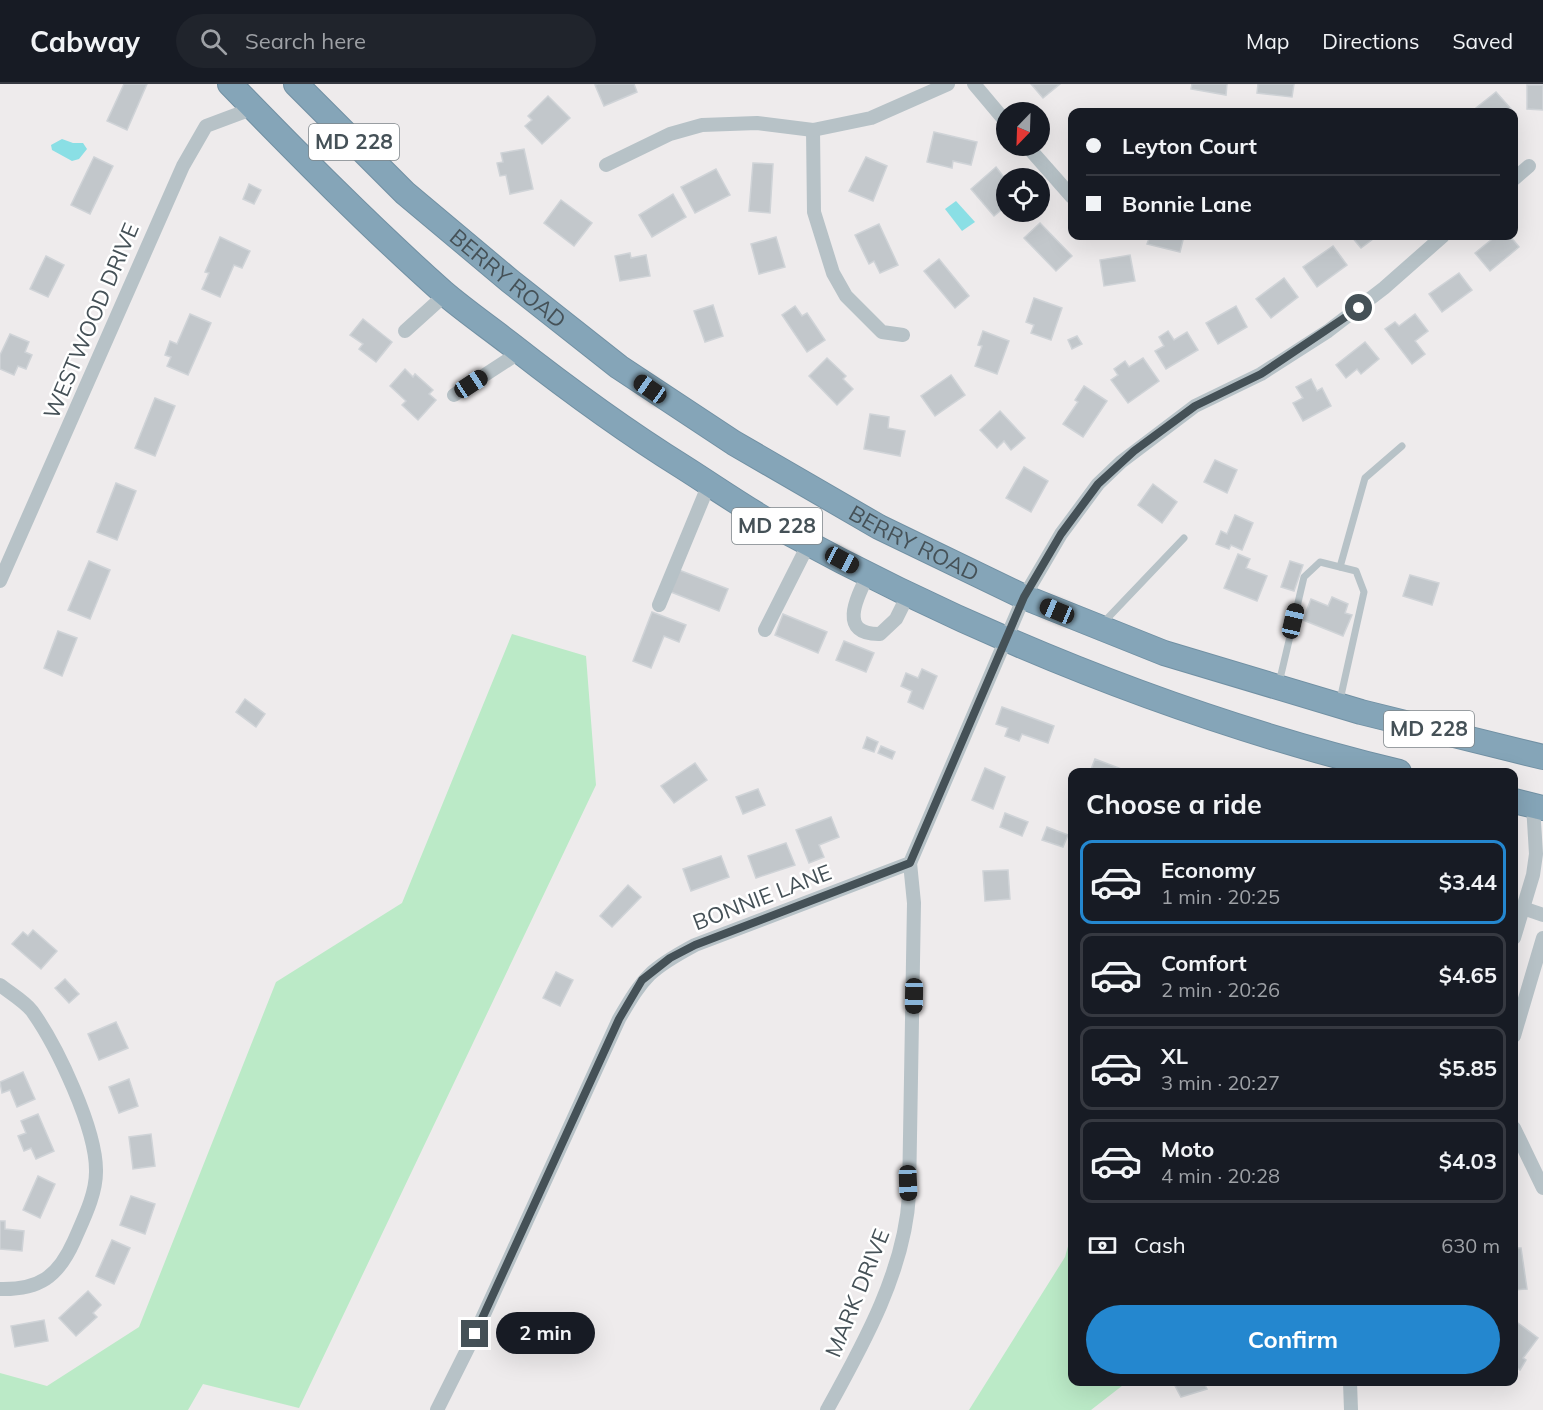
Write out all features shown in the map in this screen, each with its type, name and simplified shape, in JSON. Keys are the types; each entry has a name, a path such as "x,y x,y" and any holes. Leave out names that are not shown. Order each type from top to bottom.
{"highway":[{"name":"MD 228","path":"230,84 292,150 446,294 616,424 782,529 908,595 1005,640 1182,710 1321,753 1383,768"},
{"name":"BERRY ROAD","path":"301,86 405,193 518,288 619,367 716,432 843,507 1024,597 1164,653 1338,706 1543,757"}],"street":[{"path":"606,165 670,134 702,125 757,123 813,130 871,118 948,84"},
{"path":"974,84 996,110"},
{"name":"WESTWOOD DRIVE","path":"0,581 97,364 159,215 183,166 206,126 254,108"},
{"path":"813,130 814,212 832,273 846,296 882,332 903,335"},
{"path":"1036,156 1068,192"},
{"path":"1518,175 1529,166"},
{"path":"910,863 1024,597 1081,506 1098,484 1121,462 1195,406 1261,374 1328,331 1384,288 1438,240"},
{"path":"405,331 446,294"},
{"path":"454,395 519,352"},
{"path":"659,605 710,484"},
{"path":"765,630 809,543"},
{"path":"868,575 854,608 854,622 859,629 870,634 880,634 896,619 908,595"},
{"path":"1518,925 1536,854 1530,805"},
{"name":"BONNIE LANE","path":"437,1410 475,1334 619,1019 642,980 670,958 695,945 910,863"},
{"name":"MARK DRIVE","path":"828,1410 884,1292 905,1234 909,1195 914,961 914,882 910,863"},
{"path":"1523,908 1543,915"},
{"path":"1518,1010 1543,938"},
{"path":"0,985 31,1009 60,1059 93,1142 96,1173 88,1209 68,1254 50,1279 22,1289 0,1289"},
{"path":"1518,1136 1543,1188"},
{"path":"1350,1386 1351,1410"}],"lane":[{"path":"1340,567 1365,478 1402,446"},
{"path":"1098,628 1184,538"},
{"path":"1278,689 1304,577 1320,562 1356,571 1364,592 1338,706"}],"green space":[{"path":"512,634 586,656 596,785 299,1408 203,1384 188,1410 0,1410 0,1373 47,1386 139,1327 276,982 402,903"},
{"path":"1068,1246 1068,1386 1122,1386 1091,1410 969,1410 1065,1257"}],"water":[{"path":"62,139 73,143 83,143 87,149 79,159 72,161 52,150 51,145"},
{"path":"956,201 975,222 962,231 945,209"}],"building":[{"path":"124,84 147,84 127,130 107,121"},
{"path":"634,84 637,92 604,106 595,85"},
{"path":"1031,84 1060,84 1043,98"},
{"path":"1192,84 1227,84 1226,95 1191,89"},
{"path":"1258,84 1294,84 1292,97 1257,93"},
{"path":"1527,85 1543,85 1543,110 1527,109"},
{"path":"1496,92 1510,108 1476,108"},
{"path":"548,96 570,118 542,144 525,126 532,120 528,116"},
{"path":"934,132 977,142 971,165 953,161 952,168 927,162"},
{"path":"524,149 533,189 510,194 506,175 500,176 497,163 503,162 501,153"},
{"path":"94,157 113,166 90,214 71,205"},
{"path":"866,157 887,166 873,201 849,191"},
{"path":"753,163 773,164 770,213 749,211"},
{"path":"996,167 996,214 994,216 971,189"},
{"path":"716,169 730,195 695,213 681,187"},
{"path":"249,184 261,190 254,204 243,199"},
{"path":"673,194 686,217 652,237 639,215"},
{"path":"561,200 592,223 574,246 544,223"},
{"path":"1040,223 1072,256 1056,271 1024,238"},
{"path":"879,224 898,265 880,273 874,261 869,264 855,235"},
{"path":"220,237 250,251 242,268 234,265 220,297 202,289 209,273 205,272"},
{"path":"776,237 785,267 759,274 751,244"},
{"path":"1148,240 1183,240 1180,252 1147,244"},
{"path":"1354,240 1372,240 1361,248"},
{"path":"1491,240 1513,240 1519,247 1490,271 1475,253"},
{"path":"1333,246 1347,265 1317,287 1303,267"},
{"path":"630,253 631,258 646,255 650,276 620,281 615,256"},
{"path":"1130,255 1135,281 1104,286 1100,260"},
{"path":"46,256 64,265 48,297 30,289"},
{"path":"939,259 969,296 955,308 924,271"},
{"path":"1459,273 1472,290 1442,312 1429,294"},
{"path":"1284,278 1298,297 1271,318 1256,299"},
{"path":"1034,298 1062,308 1051,340 1031,333 1034,325 1026,322"},
{"path":"713,305 723,336 705,342 694,311"},
{"path":"795,306 802,316 807,313 825,340 807,352 782,315"},
{"path":"1236,306 1247,327 1218,344 1206,323"},
{"path":"190,314 211,323 188,375 167,366 171,357 165,355 170,341 177,344"},
{"path":"1415,314 1428,331 1415,341 1425,354 1412,364 1385,329 1395,322 1399,326"},
{"path":"363,319 392,342 376,362 359,349 363,344 350,335"},
{"path":"983,331 1009,341 997,374 975,366 982,346 978,345"},
{"path":"1168,331 1174,340 1187,332 1198,350 1166,369 1155,351 1164,346 1159,337"},
{"path":"10,334 29,342 25,352 32,355 26,369 18,366 14,375 0,369 0,355"},
{"path":"1077,336 1082,344 1072,349 1068,340"},
{"path":"1365,342 1379,359 1361,374 1357,369 1346,378 1336,365"},
{"path":"827,358 846,376 843,379 853,389 837,405 809,376"},
{"path":"1143,358 1159,381 1128,403 1111,380 1118,375 1114,369 1125,361 1129,367"},
{"path":"405,369 413,377 415,374 433,390 429,394 436,400 418,420 402,405 406,401 390,386"},
{"path":"951,375 965,395 935,416 921,396"},
{"path":"1311,379 1317,391 1322,388 1331,406 1303,421 1293,403 1303,398 1296,387"},
{"path":"1084,386 1107,401 1083,437 1063,424 1078,402 1075,400"},
{"path":"155,398 175,406 155,456 135,448"},
{"path":"1000,411 1025,438 1011,450 1004,441 997,448 980,430"},
{"path":"870,414 889,417 888,428 905,431 900,456 864,449"},
{"path":"1215,460 1237,470 1227,493 1204,482"},
{"path":"1024,467 1048,481 1031,512 1006,498"},
{"path":"116,483 136,491 117,540 97,532"},
{"path":"1153,484 1177,502 1162,523 1138,505"},
{"path":"1235,515 1253,523 1242,550 1231,545 1229,549 1216,544 1221,531 1227,534"},
{"path":"1238,554 1250,559 1246,568 1267,576 1257,601 1224,588"},
{"path":"89,561 110,570 90,619 68,610"},
{"path":"1290,561 1303,565 1294,591 1281,587"},
{"path":"679,570 728,589 719,611 671,592"},
{"path":"1410,575 1439,583 1432,605 1403,596"},
{"path":"1332,597 1348,604 1345,613 1352,615 1343,636 1303,620 1311,599 1328,606"},
{"path":"652,612 686,625 679,642 664,636 651,668 633,661"},
{"path":"783,614 827,632 818,653 775,635"},
{"path":"58,631 77,638 62,676 44,668"},
{"path":"844,641 874,653 866,672 836,660"},
{"path":"922,669 937,676 923,709 908,702 912,691 901,686 906,673 918,678"},
{"path":"245,699 265,714 256,727 236,712"},
{"path":"1002,707 1054,726 1048,743 1022,734 1019,741 1005,736 1008,728 996,724"},
{"path":"867,737 878,742 874,752 863,748"},
{"path":"881,746 895,752 892,759 878,753"},
{"path":"1095,759 1119,768 1092,768"},
{"path":"695,763 707,780 674,803 661,786"},
{"path":"985,768 1005,777 993,809 972,800"},
{"path":"758,789 765,805 743,814 736,797"},
{"path":"1005,813 1028,822 1022,836 1000,827"},
{"path":"831,817 839,837 819,845 824,857 809,863 796,830"},
{"path":"1047,827 1068,835 1063,847 1042,840"},
{"path":"786,843 795,865 756,878 748,856"},
{"path":"721,856 729,877 691,891 683,869"},
{"path":"1008,870 1010,899 985,901 983,871"},
{"path":"628,885 641,897 612,927 600,916"},
{"path":"33,930 57,951 41,969 12,944 23,932 28,936"},
{"path":"556,972 573,980 560,1006 543,998"},
{"path":"65,979 79,994 69,1003 55,988"},
{"path":"116,1022 128,1048 99,1060 88,1034"},
{"path":"23,1072 35,1099 17,1107 10,1090 2,1093 0,1082"},
{"path":"129,1079 138,1106 119,1113 109,1087"},
{"path":"38,1114 54,1151 36,1159 31,1148 24,1151 18,1136 26,1133 21,1121"},
{"path":"151,1134 155,1166 133,1169 129,1137"},
{"path":"38,1176 55,1184 40,1218 23,1210"},
{"path":"131,1196 155,1204 145,1234 120,1225"},
{"path":"0,1221 5,1221 5,1229 24,1231 22,1251 0,1249"},
{"path":"112,1240 130,1248 114,1284 96,1276"},
{"path":"1518,1248 1521,1248 1527,1289 1518,1290"},
{"path":"88,1291 101,1305 93,1313 97,1317 76,1336 59,1318"},
{"path":"44,1320 48,1341 15,1347 11,1326"},
{"path":"1518,1323 1538,1338 1523,1358 1526,1360 1520,1370 1518,1368"},
{"path":"1175,1386 1206,1386 1207,1389 1181,1397"}],"route":[{"path":"475,1334 619,1019 642,980 670,958 695,945 910,863 1024,597 1061,534 1098,484 1134,451 1195,406 1261,374 1359,308"}]}
